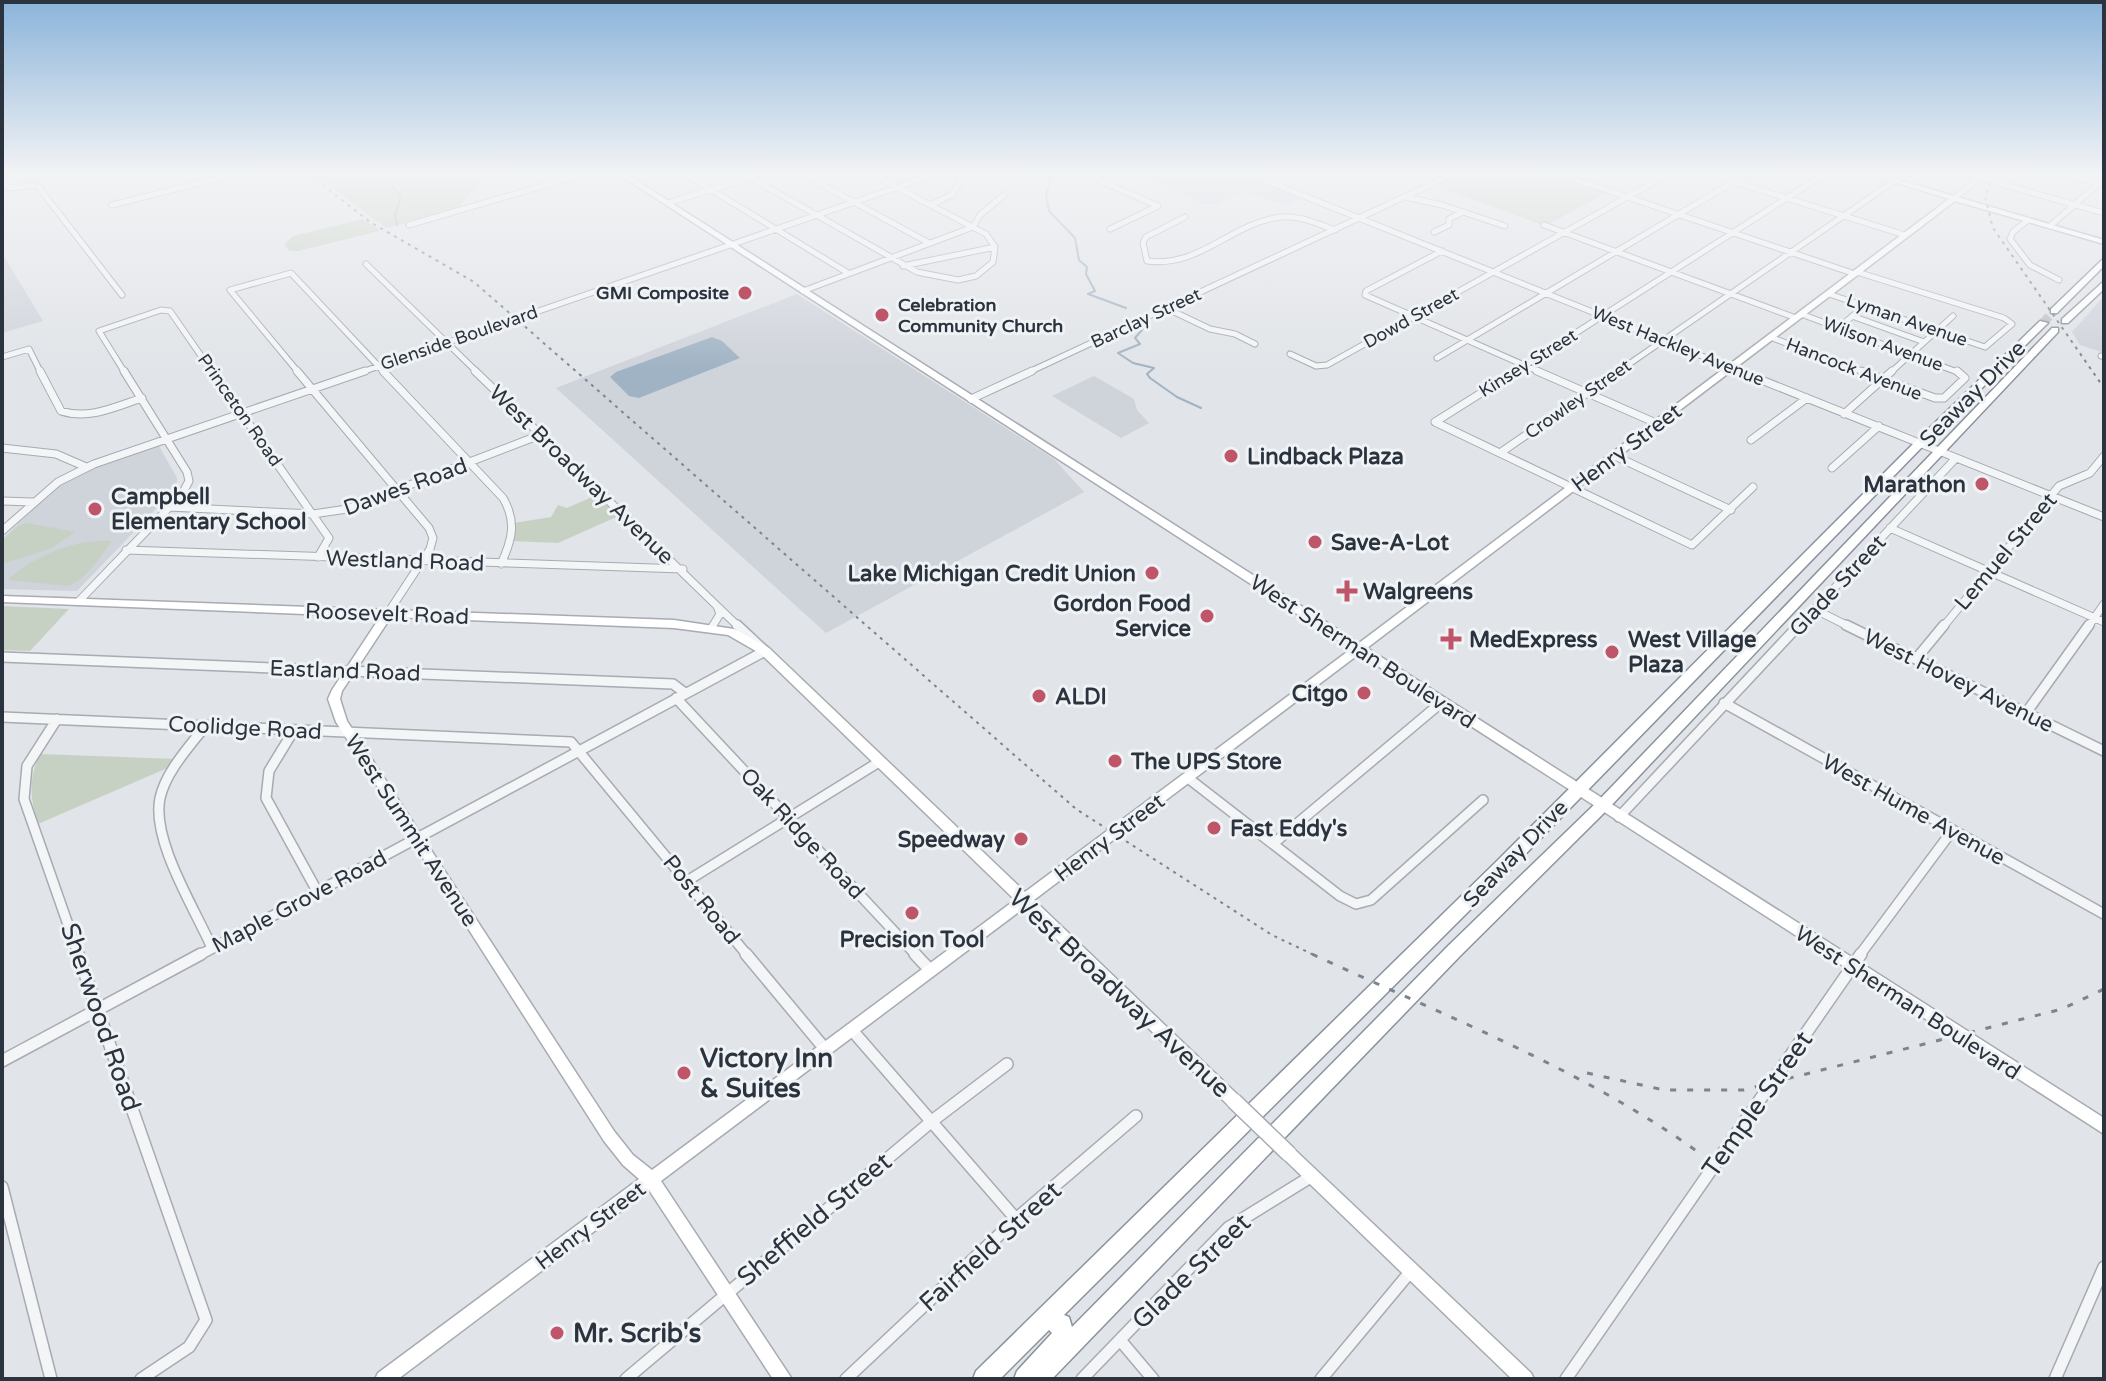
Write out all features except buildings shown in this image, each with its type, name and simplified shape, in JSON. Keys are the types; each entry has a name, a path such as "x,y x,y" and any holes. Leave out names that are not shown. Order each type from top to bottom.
{"highway":[{"path":"2065,321 2104,281 2095,276 2104,264"},
{"path":"2054,311 2104,264"},
{"name":"Seaway Drive","path":"984,1379 2043,323"},
{"name":"Seaway Drive","path":"1037,1379 1604,803 2055,330"},
{"path":"1942,449 1943,442 1976,408 1973,403 1963,401"},
{"path":"1899,494 1890,494 1885,487 1914,456 1917,446"},
{"path":"1604,803 1610,787 1673,721 1665,712 1654,712"},
{"path":"1515,892 1503,894 1496,885 1566,811 1572,794"},
{"path":"1025,1379 1064,1336 1061,1325 1047,1318"}],"main road":[{"name":"West Sherman Boulevard","path":"725,239 1442,702 1572,794 1604,803 1619,817 2104,1127"},
{"name":"Henry Street","path":"384,1379 1360,649 1899,239"},
{"name":"Roosevelt Road","path":"2,599 712,627 730,632 765,651"},
{"name":"West Summit Avenue","path":"388,613 348,671 334,699 336,711 609,1136 628,1160 651,1179 783,1379"},
{"name":"West Broadway Avenue","path":"765,651 1022,901 1525,1379"}],"street":[{"path":"79,239 122,295"},
{"name":"Glenside Boulevard","path":"2,531 58,482 86,467 745,239"},
{"path":"792,239 848,273"},
{"path":"858,239 903,266 937,278 966,281 979,275 993,262 995,247 990,239"},
{"path":"922,239 929,243"},
{"path":"803,291 939,239"},
{"path":"1146,239 1144,258 1155,264 1208,250 1230,239"},
{"name":"Barclay Street","path":"971,399 1315,239"},
{"name":"West Hackley Avenue","path":"1413,239 1879,426 1917,446 1942,449 1956,458 2104,517"},
{"name":"Dowd Street","path":"1290,354 1322,366 1551,239"},
{"name":"Wilson Avenue","path":"1581,239 1964,375 1965,378 1938,399"},
{"path":"1437,358 1637,239"},
{"name":"Kinsey Street","path":"1500,453 1435,422 1723,239"},
{"path":"1752,239 1856,273"},
{"name":"Crowley Street","path":"1500,453 1810,239"},
{"path":"2010,239 2025,260 2059,280"},
{"path":"903,266 921,260 940,259 967,249 995,247"},
{"path":"1442,251 1366,291 1365,295 1656,423"},
{"name":"West Broadway Avenue","path":"366,264 765,651"},
{"name":"West Summit Avenue","path":"379,366 291,273 230,290 429,528 433,538 430,549 388,613"},
{"name":"Lyman Avenue","path":"1829,294 1985,347 2012,324 1856,273"},
{"path":"1838,328 1865,306"},
{"path":"1166,308 1200,325 1235,334 1255,344"},
{"name":"Princeton Road","path":"142,398 99,331 161,310 170,311 329,538 318,557"},
{"path":"1852,316 1924,342"},
{"path":"1844,414 1953,316"},
{"path":"1189,330 1200,325"},
{"name":"Hancock Avenue","path":"1770,337 1938,399"},
{"path":"2,357 29,349 64,413 89,414 142,398 189,477 186,488 79,601"},
{"path":"379,366 503,498 513,517 512,541 501,564"},
{"path":"1751,440 1807,398"},
{"path":"1832,468 1879,426"},
{"name":"Dawes Road","path":"169,507 313,514 347,509 540,435"},
{"path":"2,448 49,452 86,467"},
{"path":"1500,453 1692,545 1753,487"},
{"name":"Lemuel Street","path":"1916,659 2051,496 2064,483 2090,473 2103,453"},
{"path":"1615,456 1731,510"},
{"name":"Glade Street","path":"1619,817 1956,458"},
{"path":"2,501 33,502"},
{"path":"1890,528 2104,622"},
{"name":"Westland Road","path":"126,550 683,569"},
{"path":"2026,713 2104,604"},
{"path":"712,627 720,614 717,606"},
{"name":"West Hovey Avenue","path":"1814,609 2104,751"},
{"name":"Maple Grove Road","path":"2,1061 765,651"},
{"name":"Eastland Road","path":"2,657 673,684 680,696"},
{"name":"Oak Ridge Road","path":"680,696 930,970"},
{"path":"1274,843 1442,702"},
{"name":"West Hume Avenue","path":"1724,703 2104,914"},
{"name":"Coolidge Road","path":"2,717 565,740 574,743 580,750"},
{"name":"Sherwood Road","path":"57,719 31,756 22,790 206,1320 199,1338 190,1347 141,1379"},
{"path":"206,725 167,780 158,812 163,837 212,948"},
{"path":"294,730 269,771 266,798 317,891"},
{"name":"Post Road","path":"580,750 825,1049"},
{"path":"687,881 879,762"},
{"path":"1188,778 1340,896 1356,904 1371,900 1483,800"},
{"name":"Temple Street","path":"1566,1379 1852,966 1952,831"},
{"path":"851,1029 1016,1219"},
{"name":"Sheffield Street","path":"626,1379 932,1121 1007,1064"},
{"name":"Fairfield Street","path":"846,1379 1016,1219 1136,1116"},
{"name":"Glade Street","path":"1082,1379 1228,1228 1312,1176"},
{"path":"2,1187 51,1379"},
{"path":"2055,1379 2104,1267"},
{"path":"1321,1379 1411,1271"},
{"path":"1120,1340 1153,1379"}],"shaded area":[{"path":"2,253 43,321 2,333"},
{"path":"797,294 1054,459 1084,492 826,633 556,388"},
{"path":"2104,296 2104,353 2080,345 2072,332"},
{"path":"1094,376 1134,399 1137,410 1149,423 1121,438 1052,396"},
{"name":"Campbell Elementary School","path":"159,446 177,478 176,488 77,591 2,589 2,539 45,498 65,482 90,469"}],"green space":[{"path":"290,239 345,239 298,251 290,251 284,245"},
{"path":"601,493 623,514 558,543 512,541 514,523 551,517 558,505 567,508"},
{"path":"27,523 75,532 50,549 2,564 2,541 18,526"},
{"path":"112,541 87,573 68,586 8,580 30,563 56,550 84,543"},
{"path":"2,606 69,609 30,651 2,650"},
{"path":"40,754 177,759 172,766 38,824 32,789"}],"water":[{"path":"712,337 722,341 740,358 639,398 629,396 610,377 616,372"}],"waterway":[{"path":"1075,239 1079,260 1087,267 1086,274 1095,291 1088,294 1126,308"},
{"path":"1147,324 1135,338 1140,344 1118,353 1133,363 1154,368 1147,374 1150,378 1177,397 1201,408"}],"tunnel":[{"path":"2043,323 2054,311"}],"railway":[{"path":"400,239 474,282 1076,809 1272,935 1316,956"},
{"path":"2001,239 2104,388"},
{"path":"1312,954 1559,1069 1607,1094 1698,1152"},
{"path":"1587,1073 1664,1090 1743,1090 2062,1009 2104,989"}],"place":[{"name":"GMI Composite","path":"745,293"},
{"name":"Celebration Community Church","path":"882,315"},
{"name":"Lindback Plaza","path":"1231,456"},
{"name":"Marathon","path":"1982,484"},
{"name":"Campbell Elementary School","path":"95,509"},
{"name":"Save-A-Lot","path":"1315,542"},
{"name":"Lake Michigan Credit Union","path":"1152,573"},
{"name":"Walgreens","path":"1347,591"},
{"name":"Gordon Food Service","path":"1207,616"},
{"name":"MedExpress","path":"1451,639"},
{"name":"West Village Plaza","path":"1612,652"},
{"name":"Citgo","path":"1364,693"},
{"name":"ALDI","path":"1039,696"},
{"name":"The UPS Store","path":"1115,761"},
{"name":"Fast Eddy's","path":"1214,828"},
{"name":"Speedway","path":"1021,839"},
{"name":"Precision Tool","path":"912,913"},
{"name":"Victory Inn & Suites","path":"684,1073"},
{"name":"Mr. Scrib's","path":"557,1333"}]}
